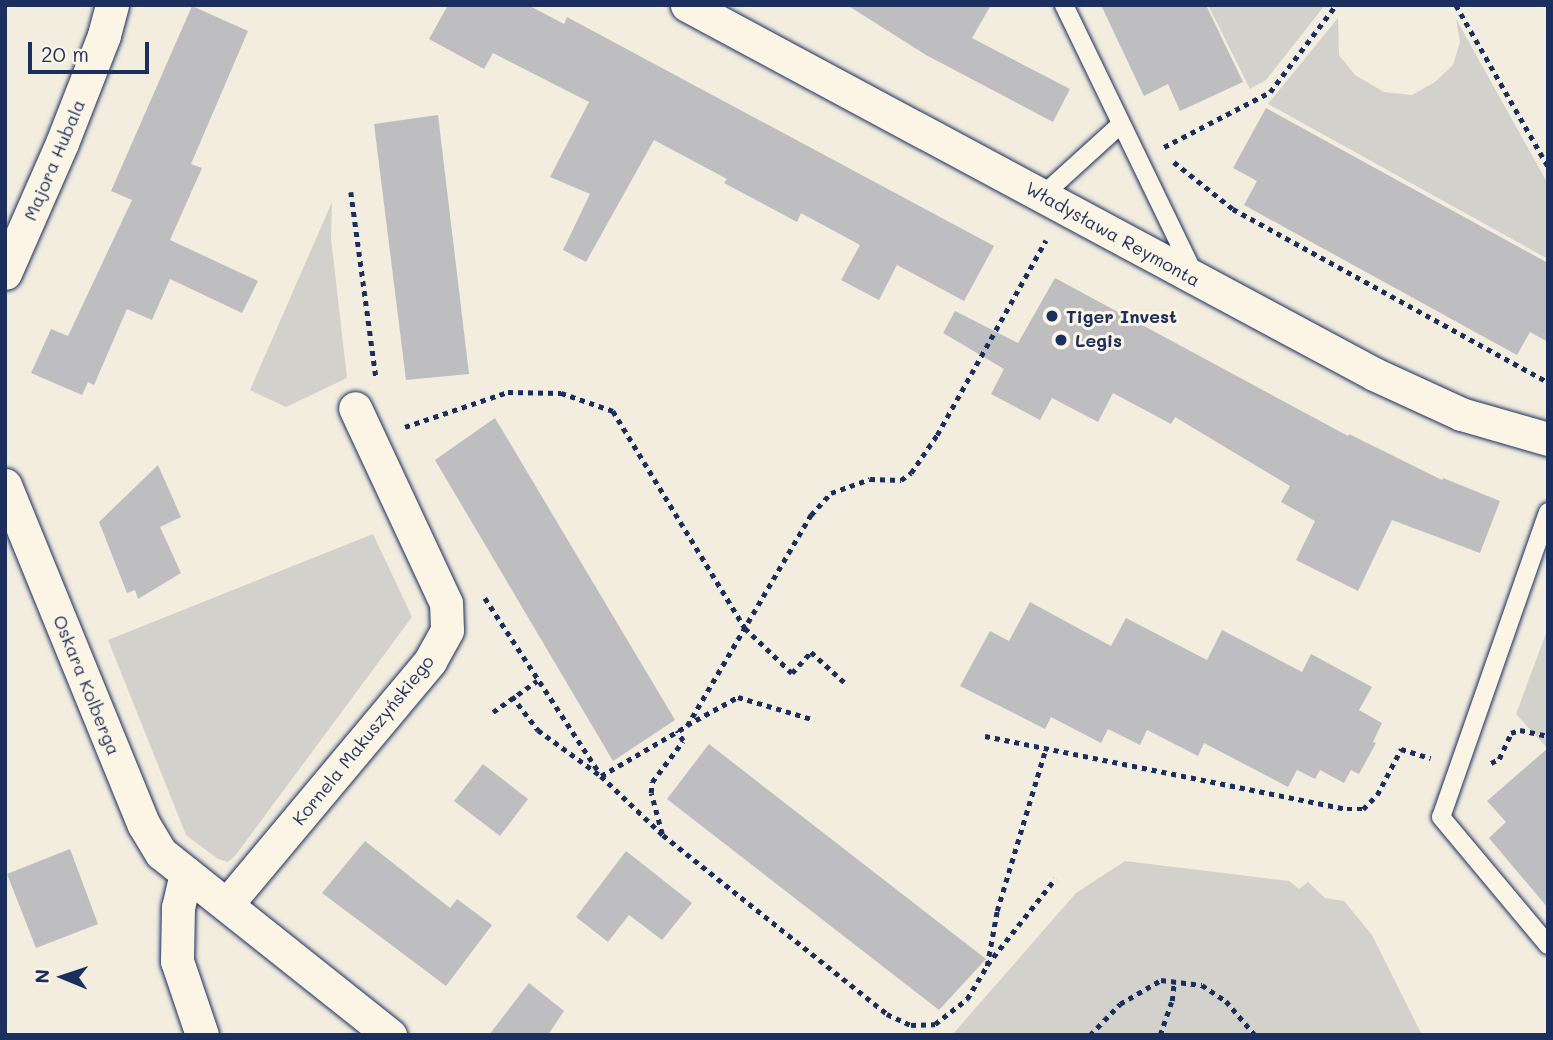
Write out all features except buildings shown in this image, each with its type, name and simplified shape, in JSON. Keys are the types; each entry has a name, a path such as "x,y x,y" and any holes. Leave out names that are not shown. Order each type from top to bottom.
{"street":[{"name":"Majora Hubala","path":"5,273 62,143 104,36 112,5"},
{"name":"Władysława Reymonta","path":"687,5 1374,374 1461,414 1548,439"},
{"name":"Kornela Makuszyńskiego","path":"227,904 430,661 447,630 446,603 355,408"},
{"name":"Oskara Kolberga","path":"5,485 144,825 162,853 390,1035"},
{"path":"186,873 178,907 177,961 202,1035"}],"lane":[{"path":"1064,5 1197,280"},
{"path":"1043,195 1121,124"},
{"path":"1548,512 1441,817 1548,945"}],"path":[{"path":"1137,156 1164,147 1270,92 1336,5"},
{"path":"1456,5 1548,166"},
{"path":"1158,135 1171,158 1195,181 1233,209 1548,382"},
{"path":"351,192 376,381"},
{"path":"687,726 811,516 831,493 870,480 901,480 911,473 937,435 1050,234"},
{"path":"398,429 508,392 561,393 613,411 745,628 792,673 811,652 844,682"},
{"path":"481,591 601,776"},
{"path":"493,712 512,696 537,681"},
{"path":"512,696 538,730 601,776 663,835 887,1014 911,1026 935,1024 967,999 987,966 1055,880"},
{"path":"601,776 738,697 815,720"},
{"path":"1486,763 1492,763 1499,758 1511,733 1520,730 1548,736"},
{"path":"663,835 651,793 652,782 683,741 677,732"},
{"path":"985,736 1347,809 1363,809 1377,795 1401,749 1457,766"},
{"path":"987,966 998,911 1046,748"},
{"path":"1090,1035 1120,1004 1161,979 1202,985 1226,1001 1255,1035"},
{"path":"1160,1035 1172,1001 1174,981"}],"shaded area":[{"path":"1208,5 1325,5 1266,80 1250,89"},
{"path":"1338,18 1339,55 1355,75 1384,92 1412,95 1435,82 1453,65 1460,42 1456,19 1548,184 1548,259 1268,104"},
{"path":"332,202 331,238 347,378 286,407 250,390"},
{"path":"373,534 412,617 235,856 228,862 218,859 186,835 108,640"},
{"path":"1548,628 1548,749 1516,714"},
{"path":"1125,861 1289,881 1299,889 1308,882 1325,898 1344,901 1372,935 1422,1035 952,1035 1076,893"}],"place":[{"name":"Tiger Invest","path":"1052,316"},
{"name":"Legis","path":"1061,340"}]}
